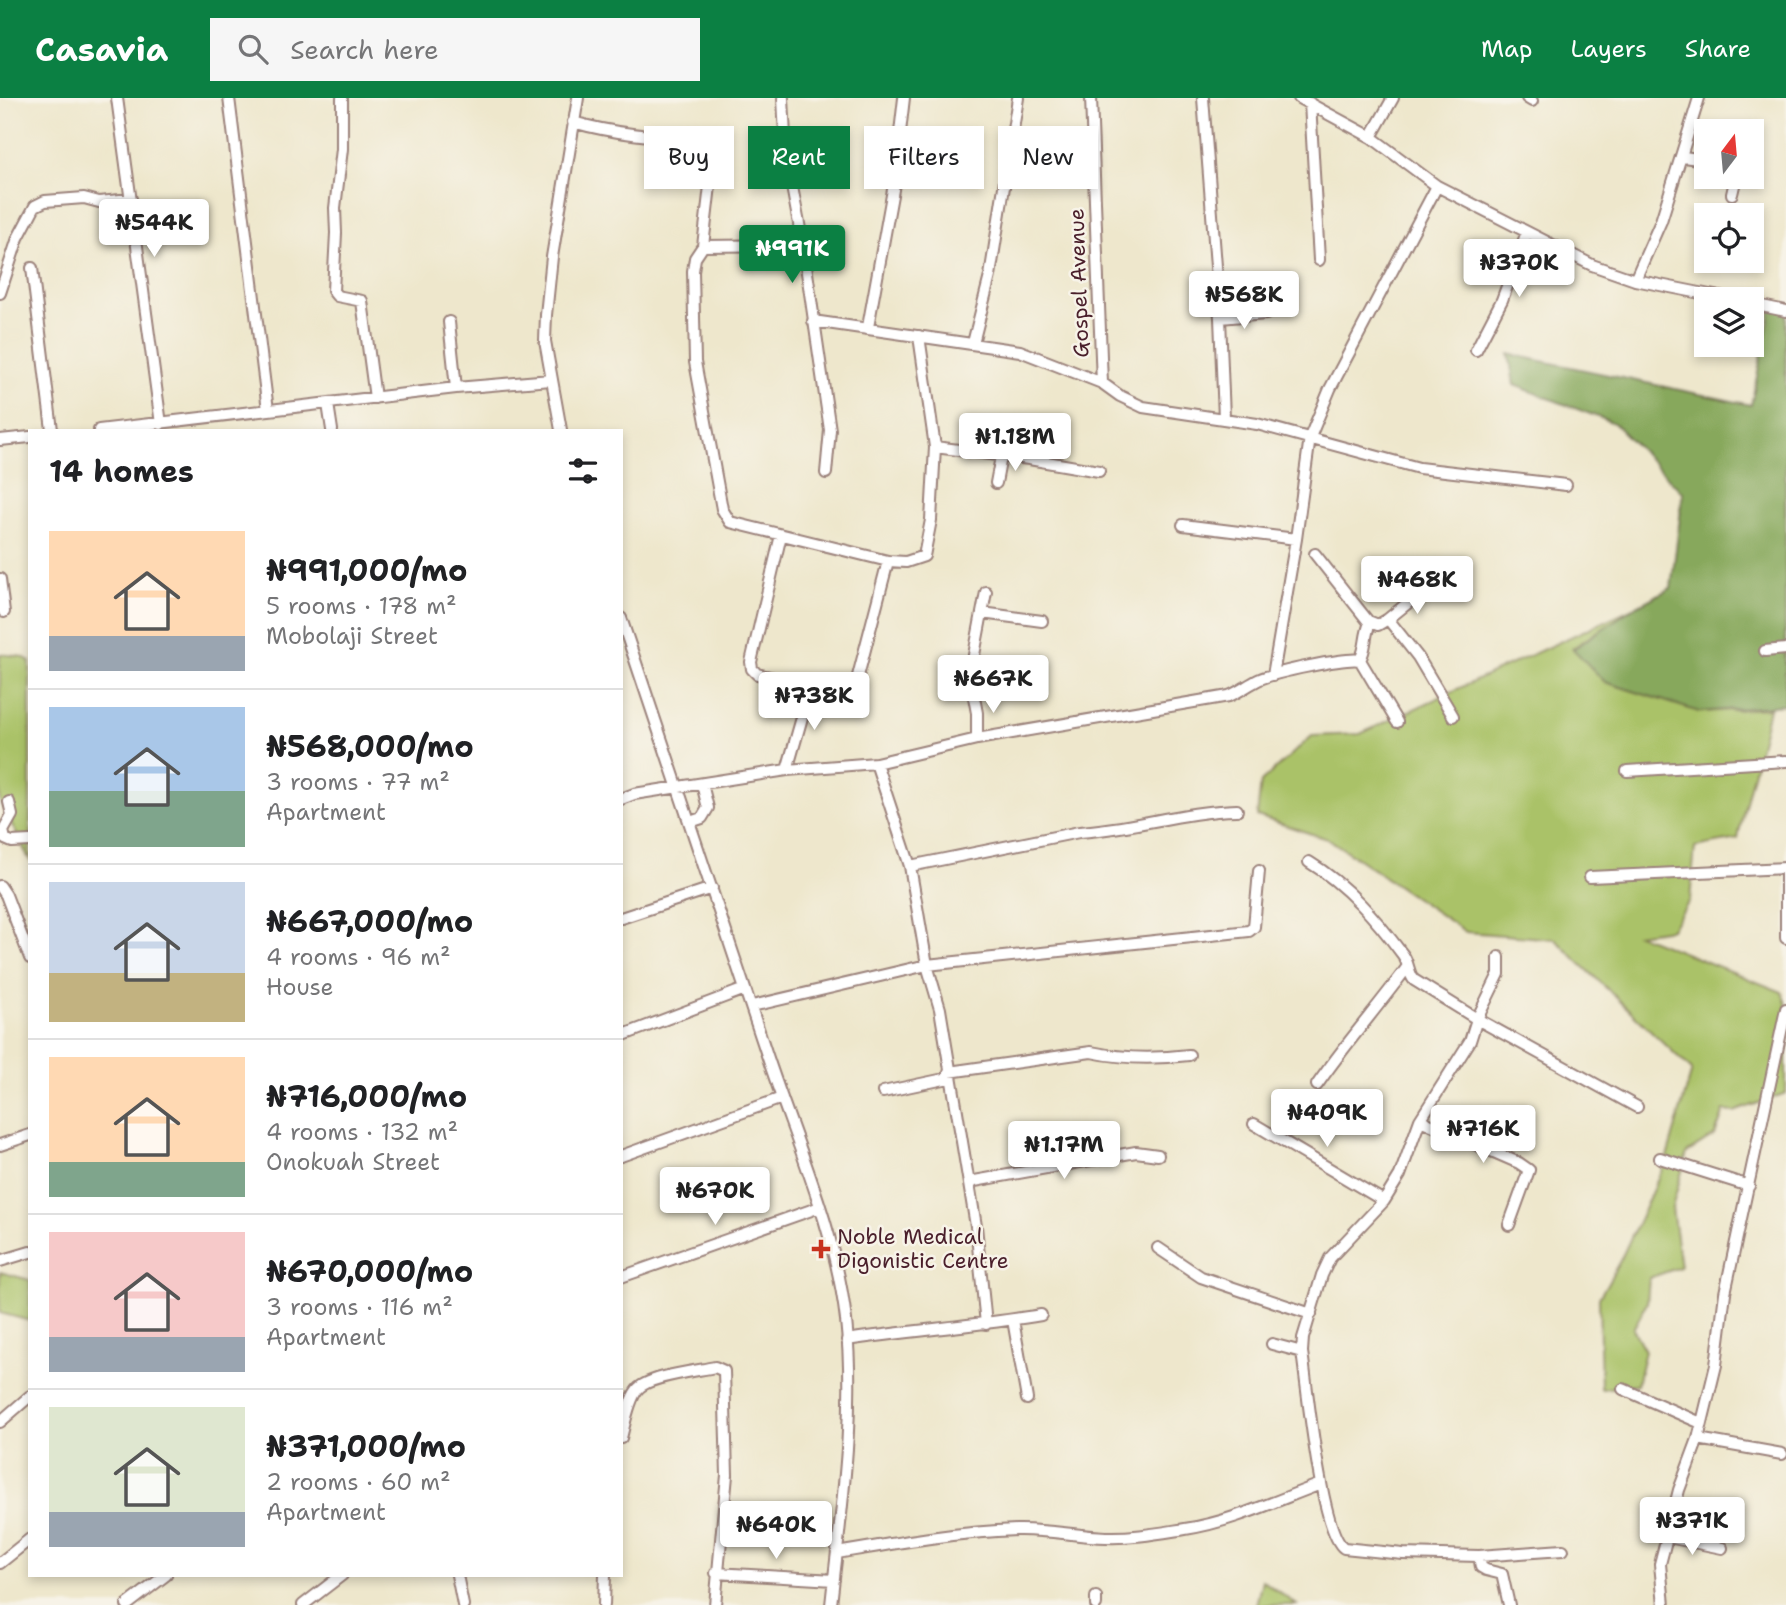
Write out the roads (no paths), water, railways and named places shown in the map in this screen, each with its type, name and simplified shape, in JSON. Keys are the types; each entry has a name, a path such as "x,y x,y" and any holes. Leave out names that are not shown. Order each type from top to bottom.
{"street":[{"path":"117,98 161,424"},
{"path":"229,98 268,410"},
{"path":"342,98 342,149 335,208 333,291 337,296 362,301 375,398"},
{"path":"561,429 545,341 546,315 552,257 578,98"},
{"path":"783,98 786,155 803,245 830,430 826,473"},
{"path":"868,327 894,184 905,98"},
{"path":"973,343 994,251 1017,98"},
{"name":"Gospel Avenue","path":"1091,98 1102,383"},
{"path":"1203,98 1220,318 1224,418"},
{"path":"1299,98 1371,137 1437,186 1591,265 1635,280 1694,292"},
{"path":"1371,137 1393,98"},
{"path":"1635,280 1661,221 1683,158 1699,98"},
{"path":"1310,103 1319,260"},
{"path":"573,122 624,134 644,135"},
{"path":"1683,158 1694,159"},
{"path":"1273,675 1310,437 1330,389 1437,186"},
{"path":"710,189 703,247 695,258 693,271 695,362 722,509 730,522 888,561 918,560 925,553 932,520 934,447 919,335"},
{"path":"1732,194 1733,189"},
{"path":"0,293 18,238 35,206 45,201 84,198 99,202 131,199"},
{"path":"1476,350 1502,300 1527,232"},
{"path":"703,247 803,245"},
{"path":"32,268 52,429"},
{"path":"1764,306 1786,311"},
{"path":"1220,318 1266,314"},
{"path":"813,321 1020,351 1102,383 1120,396 1143,407 1224,418 1310,437 1419,468 1566,485"},
{"path":"449,322 456,388"},
{"path":"109,429 161,424 202,425 268,410 551,380"},
{"path":"328,404 332,429"},
{"path":"996,483 1007,425 1021,427 1031,438 1029,459"},
{"path":"0,440 28,438"},
{"path":"934,447 1099,471"},
{"path":"1183,525 1296,539"},
{"path":"781,535 751,666 757,674 846,693 855,686 888,561"},
{"path":"1315,554 1370,622 1378,625 1424,590"},
{"path":"0,579 4,612"},
{"path":"977,739 977,713 970,676 986,592"},
{"path":"982,613 1042,621"},
{"path":"1388,618 1418,657 1453,716"},
{"path":"1360,660 1366,648 1365,636 1370,622"},
{"path":"623,624 820,1207 842,1292 847,1340 849,1421 831,1605"},
{"path":"1765,651 1786,649"},
{"path":"623,798 634,794 787,770 876,763 977,739 1228,696 1257,680 1273,675 1345,659 1360,660"},
{"path":"1360,660 1397,722"},
{"path":"787,770 811,686"},
{"path":"1627,771 1786,761"},
{"path":"876,763 910,866 928,965 940,1009 976,1226 986,1324"},
{"path":"690,822 702,818 708,808 702,784"},
{"path":"9,802 12,815 3,831 5,839 12,842 28,841"},
{"path":"910,866 1079,832 1102,831 1209,810 1237,810"},
{"path":"1309,862 1338,883 1369,913 1402,955 1414,980 1477,1019 1637,1107"},
{"path":"1590,877 1786,868 1786,938"},
{"path":"752,1006 928,965 1250,931 1254,927 1259,871"},
{"path":"0,886 28,953"},
{"path":"623,917 712,888"},
{"path":"1499,957 1499,974 1477,1019 1471,1041 1420,1120 1400,1175 1384,1201 1330,1258 1322,1275 1303,1338 1302,1352 1321,1484 1331,1526 1336,1539 1344,1548 1402,1555 1479,1556 1563,1550"},
{"path":"1317,1085 1408,966"},
{"path":"623,1035 745,989"},
{"path":"1664,1605 1660,1564 1679,1490 1698,1439 1716,1364 1725,1293 1786,1009"},
{"path":"950,1072 1091,1052 1113,1056 1161,1058 1189,1055"},
{"path":"883,1092 949,1079 950,1072"},
{"path":"623,1155 782,1098"},
{"path":"1420,1120 1519,1163 1529,1170 1509,1225"},
{"path":"1254,1124 1384,1201"},
{"path":"0,1145 28,1136"},
{"path":"969,1182 1136,1152 1158,1155"},
{"path":"1660,1158 1749,1186"},
{"path":"623,1276 820,1207"},
{"path":"1158,1248 1201,1277 1311,1314"},
{"path":"0,1261 28,1253"},
{"path":"847,1340 1041,1315"},
{"path":"1013,1320 1027,1399"},
{"path":"1272,1344 1302,1352"},
{"path":"623,1431 633,1396 641,1385 715,1367 724,1371 727,1475 715,1605"},
{"path":"1623,1389 1701,1423"},
{"path":"0,1422 28,1398"},
{"path":"1698,1439 1782,1454"},
{"path":"837,1553 993,1531 1052,1531 1130,1537 1189,1529 1225,1519 1321,1484"},
{"path":"1668,1537 1722,1548"},
{"path":"0,1563 28,1541"},
{"path":"1479,1556 1481,1567 1502,1574 1509,1605"},
{"path":"716,1573 834,1580"},
{"path":"127,1605 163,1577"},
{"path":"303,1605 339,1577"},
{"path":"457,1577 463,1605"},
{"path":"604,1605 605,1577"}],"place":[{"name":"Noble Medical Digonistic Centre","path":"821,1249"}]}
